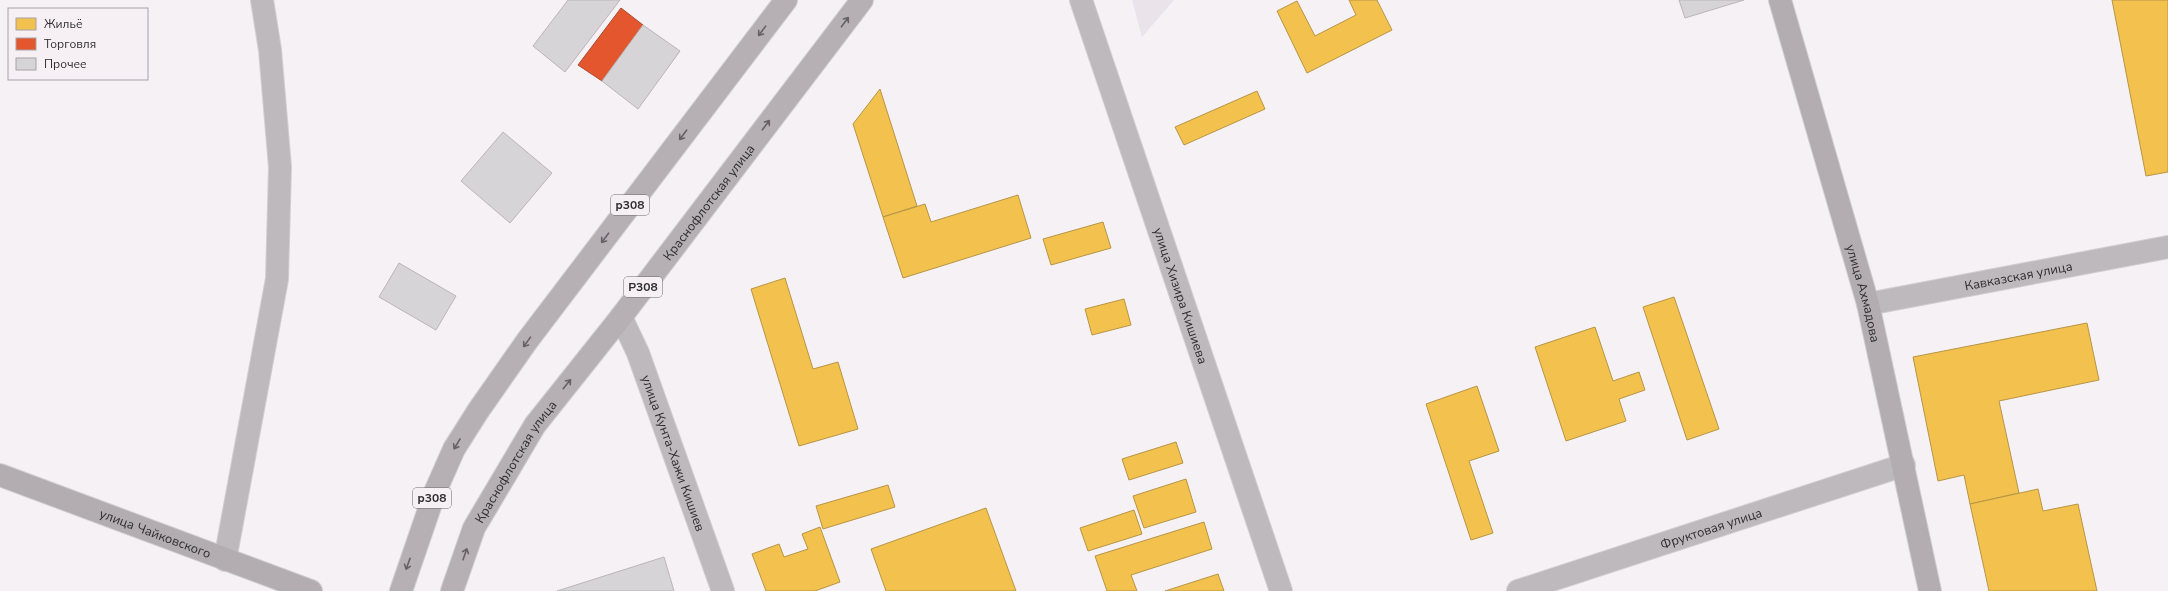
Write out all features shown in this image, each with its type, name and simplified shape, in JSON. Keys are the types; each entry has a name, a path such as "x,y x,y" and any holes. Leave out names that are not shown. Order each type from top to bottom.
{"main road":[{"name":"p308","path":"401,591 434,492 454,449 478,411 527,341 786,0"},
{"name":"Краснофлотская улица","path":"452,591 474,528 535,425 621,317 862,0"}],"street":[{"path":"225,560 277,279 280,167 270,50 262,0"},
{"name":"улица Хизира Кишиева","path":"1081,0 1281,591"},
{"name":"улица Ахмадова","path":"1780,0 1868,304 1930,591"},
{"name":"Кавказская улица","path":"1868,304 2168,247"},
{"name":"улица Кунта-Хажи Кишиев","path":"621,317 638,353 723,591"},
{"name":"Фруктовая улица","path":"1518,591 1904,465"},
{"name":"улица Чайковского","path":"0,475 225,560 312,591"}],"shaded area":[{"path":"1132,0 1174,0 1142,37"}],"building: Жильё":[{"path":"1349,0 1377,0 1392,30 1307,73 1277,11 1297,1 1315,36 1356,15"},
{"path":"2112,0 2168,0 2168,172 2146,176"},
{"path":"880,89 917,206 883,217 853,124"},
{"path":"1257,91 1265,109 1184,145 1175,127"},
{"path":"1018,195 1031,238 903,278 883,217 925,204 931,222"},
{"path":"1103,222 1111,248 1051,265 1043,239"},
{"path":"785,278 813,369 838,362 858,429 799,446 751,289"},
{"path":"1674,297 1719,429 1687,440 1643,307"},
{"path":"1124,299 1131,325 1092,335 1085,309"},
{"path":"2087,323 2099,380 1999,401 2019,493 1970,504 1964,475 1938,481 1913,357"},
{"path":"1595,327 1613,381 1639,372 1645,390 1619,399 1626,421 1566,441 1535,347"},
{"path":"1477,386 1499,451 1469,461 1493,533 1471,540 1426,404"},
{"path":"1176,442 1183,463 1129,480 1122,459"},
{"path":"1186,479 1196,512 1144,528 1133,496"},
{"path":"888,485 895,507 823,529 816,506"},
{"path":"2038,489 2043,511 2078,504 2097,591 1989,591 1970,504"},
{"path":"986,508 1016,591 886,591 871,549"},
{"path":"1134,510 1142,534 1088,551 1080,528"},
{"path":"1204,522 1212,549 1131,575 1137,591 1107,591 1095,556"},
{"path":"820,527 840,582 815,591 766,591 752,554 779,544 784,557 808,549 802,534"},
{"path":"1218,574 1224,591 1165,591"}],"building: Торговля":[{"path":"621,8 643,25 602,81 578,65"}],"building: Прочее":[{"path":"568,0 620,0 565,72 533,46"},
{"path":"1679,0 1744,0 1685,18"},
{"path":"643,25 680,51 638,109 602,81"},
{"path":"503,132 552,173 510,223 461,181"},
{"path":"399,263 456,296 436,330 379,297"},
{"path":"664,557 674,591 557,591"}]}
